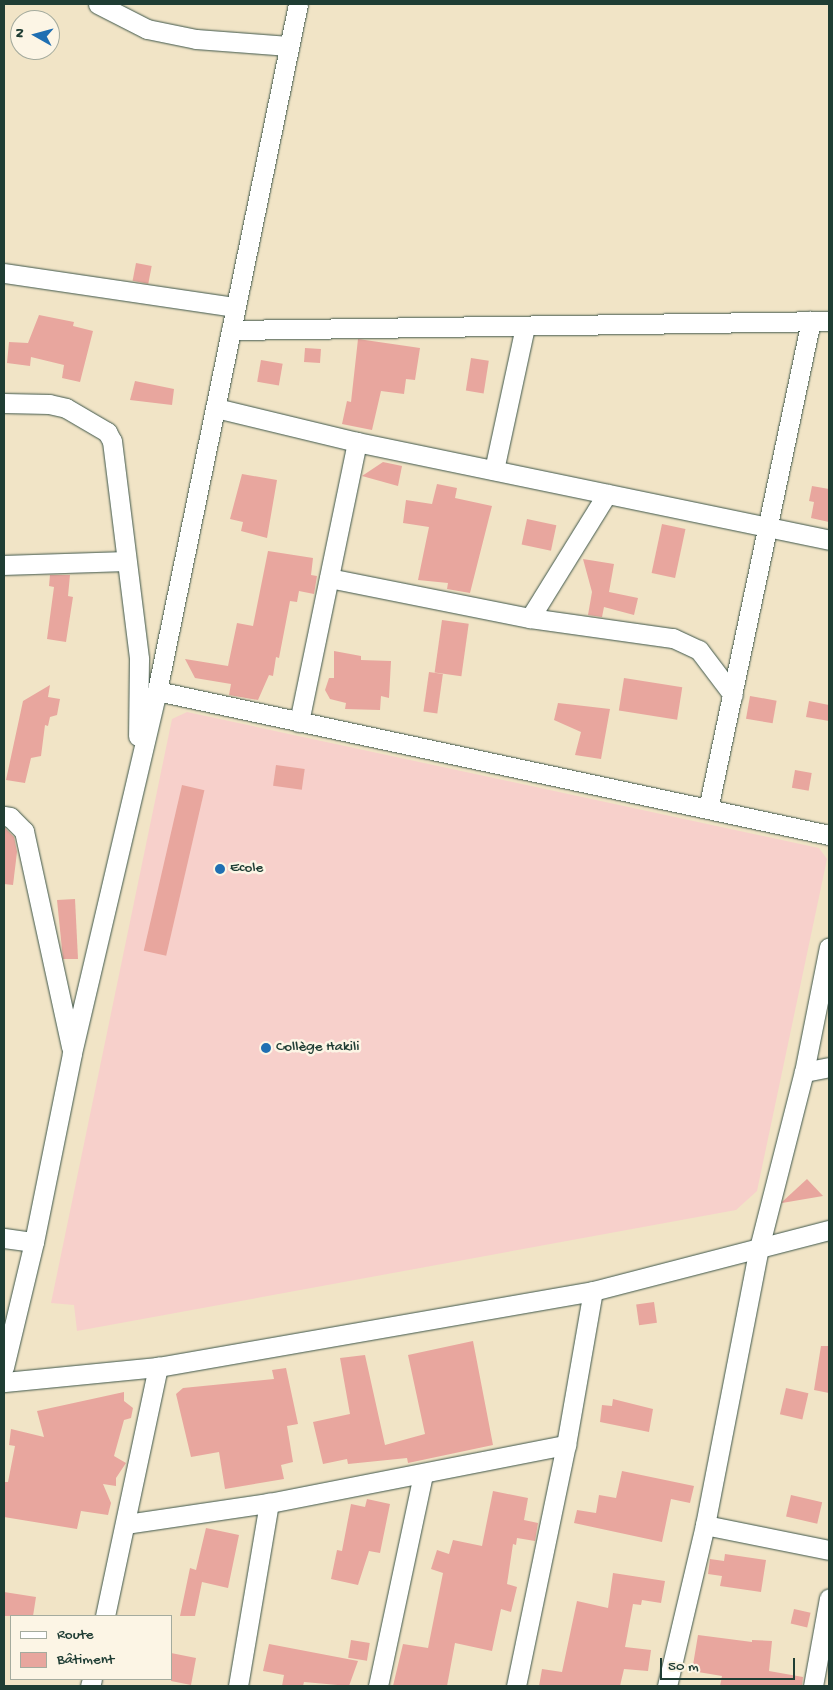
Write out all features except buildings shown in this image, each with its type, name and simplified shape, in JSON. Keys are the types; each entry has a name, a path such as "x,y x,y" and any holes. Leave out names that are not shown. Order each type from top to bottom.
{"street":[{"path":"98,4 147,29 196,39 289,46"},
{"path":"4,1366 34,1242 72,1053 157,691 298,4"},
{"path":"4,273 235,307"},
{"path":"231,330 820,321 770,528 708,809"},
{"path":"494,470 525,327"},
{"path":"4,403 49,404 66,408 107,432 115,451 125,560 139,659 138,770"},
{"path":"216,408 357,442 829,540"},
{"path":"298,722 357,442"},
{"path":"530,618 607,494"},
{"path":"4,565 125,560"},
{"path":"328,578 530,618 673,638 690,644 706,657 733,695"},
{"path":"157,691 829,836"},
{"path":"4,816 10,817 24,831 72,1053"},
{"path":"667,1686 705,1525 759,1248 804,1072 829,948"},
{"path":"804,1072 829,1067"},
{"path":"4,1382 158,1367 593,1291 829,1230"},
{"path":"4,1238 34,1242"},
{"path":"516,1686 566,1445 593,1291"},
{"path":"105,1615 158,1367"},
{"path":"126,1524 269,1503 423,1475 566,1445"},
{"path":"378,1686 423,1475"},
{"path":"238,1686 269,1503"},
{"path":"705,1525 829,1550"},
{"path":"813,1686 829,1598"}],"shaded area":[{"path":"187,712 819,848 827,859 757,1191 736,1210 77,1331 74,1305 51,1303 172,719"}],"place":[{"name":"Ecole","path":"220,869"},
{"name":"Collège Hakili","path":"266,1048"}]}
